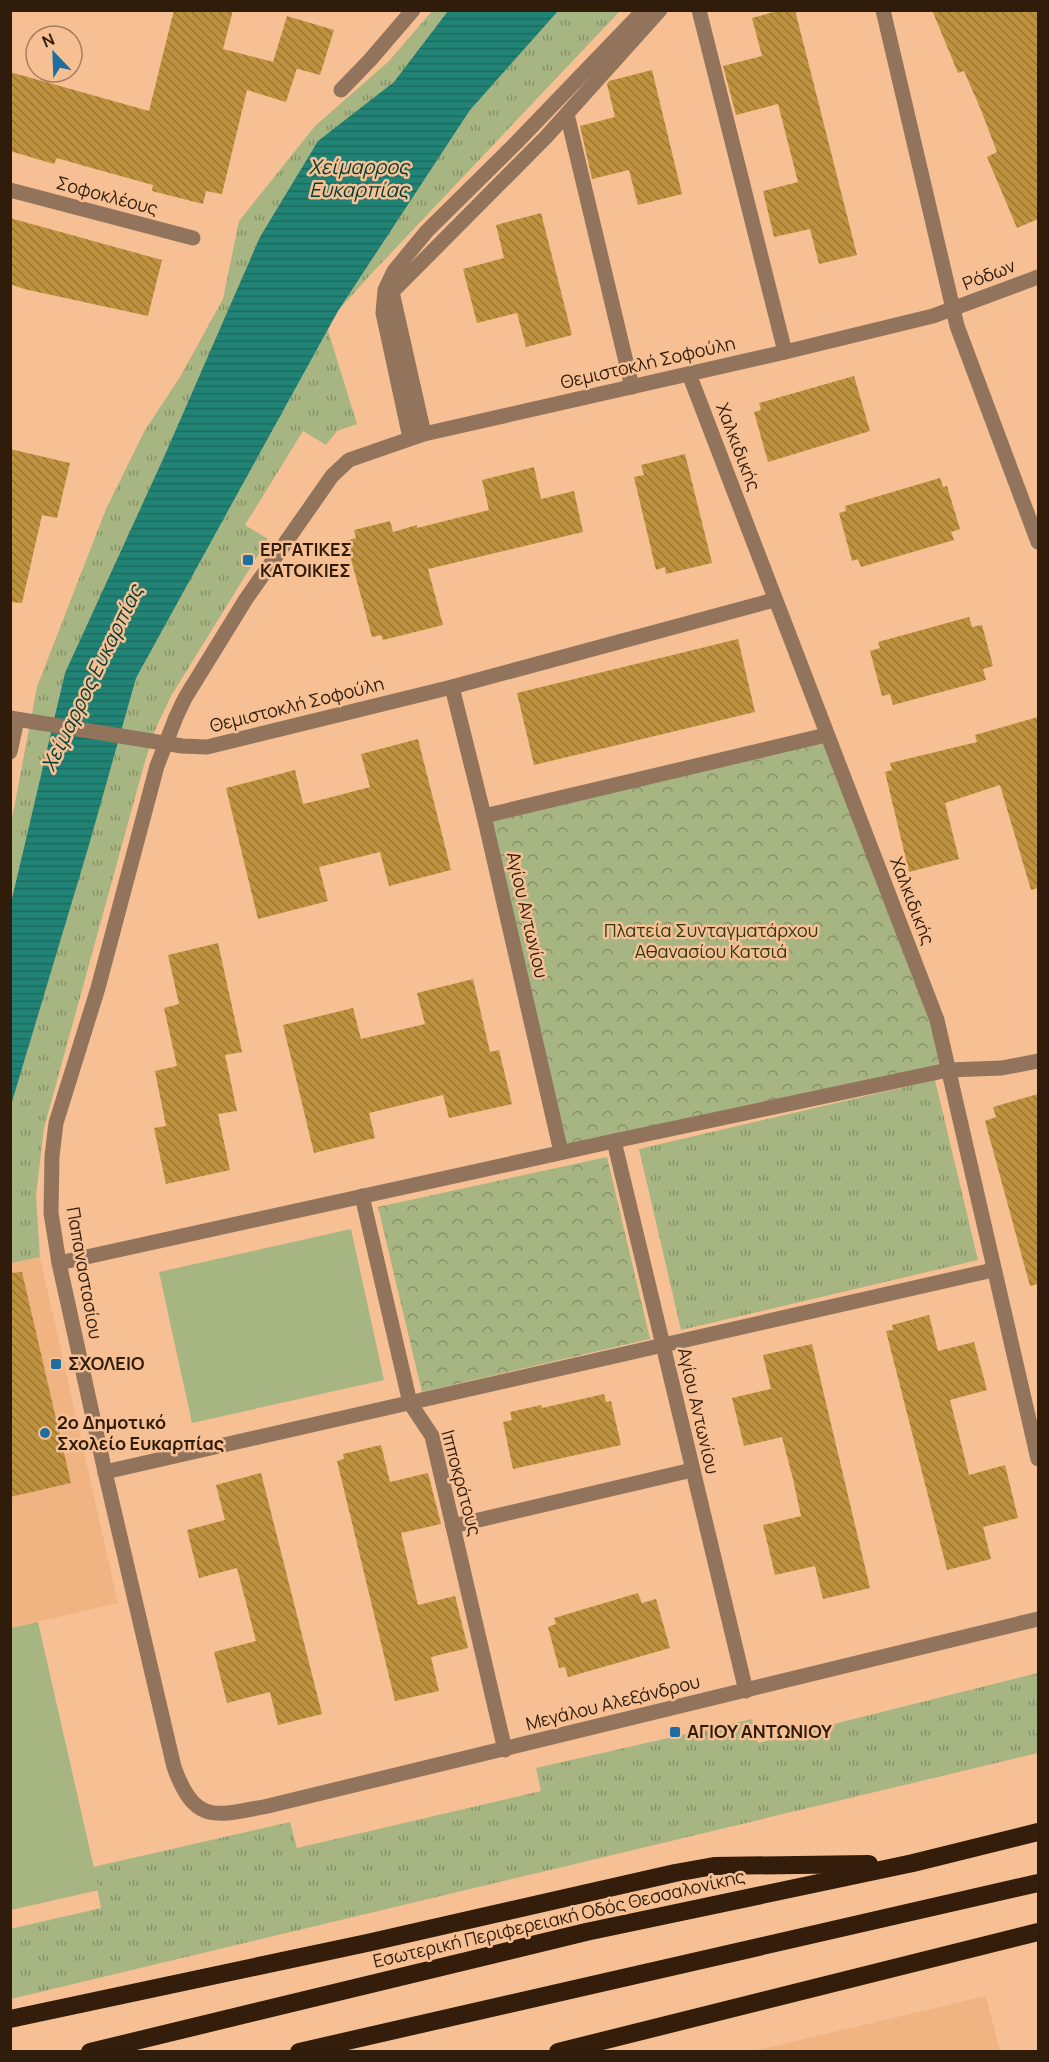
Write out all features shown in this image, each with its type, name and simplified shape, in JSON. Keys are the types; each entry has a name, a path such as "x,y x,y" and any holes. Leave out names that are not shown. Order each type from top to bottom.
{"highway":[{"name":"Εσωτερική Περιφερειακή Οδός Θεσσαλονίκης","path":"90,2052 586,1932 912,1863 1038,1832"},
{"path":"10,2019 714,1866 912,1863"},
{"path":"299,2052 1038,1883"},
{"path":"558,2052 1038,1932"}],"street":[{"path":"341,90 413,10"},
{"path":"417,436 383,314 385,290 394,271 427,231 516,143 644,10"},
{"path":"417,436 392,292 567,114 660,10"},
{"path":"699,10 784,352"},
{"path":"884,10 952,309 1038,542"},
{"path":"567,114 632,387"},
{"name":"Σοφοκλέους","path":"10,190 193,238"},
{"name":"Ρόδων","path":"952,309 1038,277"},
{"name":"Θεμιστοκλή Σοφούλη","path":"774,600 452,687 231,742 195,747 165,744 185,698 246,599 332,476 349,460 417,436 784,352 952,309"},
{"name":"Χαλκιδικής","path":"689,374 937,1020 1038,1459"},
{"name":"Αγίου Αντωνίου","path":"452,687 561,1152"},
{"path":"10,752 19,720 165,744"},
{"path":"484,816 826,735"},
{"name":"Παπαναστασίου","path":"165,744 157,766 98,988 56,1123 52,1156 51,1213 59,1263 105,1472 174,1767 181,1784 196,1808"},
{"path":"59,1263 561,1152 948,1070 1002,1068 1038,1061"},
{"name":"Αγίου Αντωνίου","path":"614,1141 746,1691"},
{"name":"Ιπποκράτους","path":"362,1196 410,1403 432,1436 505,1750"},
{"path":"105,1472 993,1269"},
{"path":"453,1526 692,1470"},
{"name":"Μεγάλου Αλεξάνδρου","path":"196,1808 215,1814 238,1812 505,1750 1038,1619"}],"shaded area":[{"name":"2ο Δημοτικό Σχολείο Ευκαρπίας","path":"40,1257 118,1603 11,1628 10,1263"},
{"path":"986,1996 1000,2051 753,2051"}],"green space":[{"path":"432,11 620,11 326,324 357,424 337,431 326,445 303,431 245,525 268,539 171,696 155,730 44,1128 36,1196 40,1257 11,1263 10,829 37,687 106,509 145,430 180,377 223,299 239,221 315,126 389,61"},
{"name":"Πλατεία Συνταγματάρχου Αθανασίου Κατσιά","path":"826,735 948,1070 561,1152 484,816"},
{"path":"935,1080 978,1260 681,1330 639,1149"},
{"path":"607,1157 650,1339 422,1392 378,1207"},
{"path":"351,1229 384,1380 192,1423 159,1272"},
{"path":"38,1622 99,1890 11,1910 11,1628"},
{"path":"1038,1673 1038,1753 11,1999 10,1929 101,1908 93,1867 290,1822 297,1848 541,1791 536,1768 752,1719 758,1743"}],"water":[{"name":"Χείμαρρος Ευκαρπίας","path":"448,11 558,11 470,110 338,311 136,678 89,845 11,1105 11,903 65,673 164,457 260,237 318,141 394,82"}],"building":[{"path":"174,10 233,10 223,49 297,68 286,102 247,90 222,194 206,191 203,204 152,191 153,185 57,158 54,164 10,151 10,72 24,76 24,84 53,84 149,111"},
{"path":"781,10 795,10 857,255 819,264 810,229 774,237 763,191 798,182 778,104 736,115 723,66 762,56 752,18"},
{"path":"932,10 1038,10 1038,219 1017,228 987,157 997,152 981,110 964,71 958,73"},
{"path":"287,16 334,30 320,75 273,62"},
{"path":"652,70 682,194 638,205 629,170 592,179 580,126 615,117 607,84 609,81"},
{"path":"541,213 572,335 526,347 517,313 477,323 463,269 504,258 496,225"},
{"path":"10,218 162,260 148,316 10,284"},
{"path":"854,376 870,431 768,462 754,412 761,410 759,403"},
{"path":"10,449 70,463 57,518 42,515 22,603 10,602"},
{"path":"685,454 712,563 666,574 665,567 656,570 634,477 644,475 641,465"},
{"path":"534,467 541,499 574,491 583,532 428,569 443,625 383,640 381,635 372,637 346,541 356,538 354,530 390,521 393,532 489,510 482,480"},
{"path":"940,478 943,487 947,486 960,529 951,532 954,540 861,567 858,559 852,561 839,513 846,511 845,506"},
{"path":"969,617 972,627 982,625 993,666 983,669 986,680 893,705 890,694 882,696 870,651 880,648 878,642"},
{"path":"738,639 755,712 534,765 517,693"},
{"path":"1038,717 1038,888 1031,890 1000,785 945,803 959,859 909,872 885,772 892,770 890,763 977,742 975,735"},
{"path":"418,739 451,870 389,886 380,852 319,867 328,901 258,919 226,788 295,770 303,804 332,797 370,787 361,754"},
{"path":"218,943 242,1052 225,1055 237,1111 218,1114 230,1170 166,1184 154,1128 166,1126 155,1071 177,1066 164,1008 179,1004 168,955"},
{"path":"473,979 490,1052 499,1050 512,1104 449,1118 443,1095 369,1113 375,1138 314,1153 283,1025 353,1008 361,1039 425,1024 417,993"},
{"path":"1038,1094 1038,1284 1030,1286 985,1121 996,1117 993,1107"},
{"path":"22,1272 71,1483 10,1497 10,1273"},
{"path":"929,1315 938,1351 974,1342 987,1390 950,1400 969,1475 1005,1465 1018,1518 983,1527 991,1559 947,1570 886,1331 893,1330 892,1325"},
{"path":"812,1344 870,1588 823,1599 815,1566 775,1575 763,1525 801,1516 793,1479 782,1437 744,1446 732,1398 771,1389 763,1355"},
{"path":"604,1394 606,1402 611,1401 621,1445 513,1469 503,1422 512,1420 510,1412 541,1405 542,1408"},
{"path":"381,1445 390,1482 428,1473 441,1524 401,1533 418,1605 455,1596 468,1648 431,1657 439,1691 395,1701 337,1461 344,1459 343,1454"},
{"path":"261,1473 322,1714 278,1725 270,1692 227,1703 214,1652 256,1641 237,1568 199,1578 187,1530 225,1520 216,1485"},
{"path":"638,1593 642,1603 656,1599 670,1648 568,1677 565,1667 559,1668 548,1627 556,1624 554,1618"}],"place":[{"name":"ΕΡΓΑΤΙΚΕΣ ΚΑΤΟΙΚΙΕΣ","path":"248,560"},
{"name":"ΣΧΟΛΕΙΟ","path":"56,1364"},
{"name":"2ο Δημοτικό Σχολείο Ευκαρπίας","path":"45,1433"},
{"name":"ΑΓΙΟΥ ΑΝΤΩΝΙΟΥ","path":"675,1732"}]}
